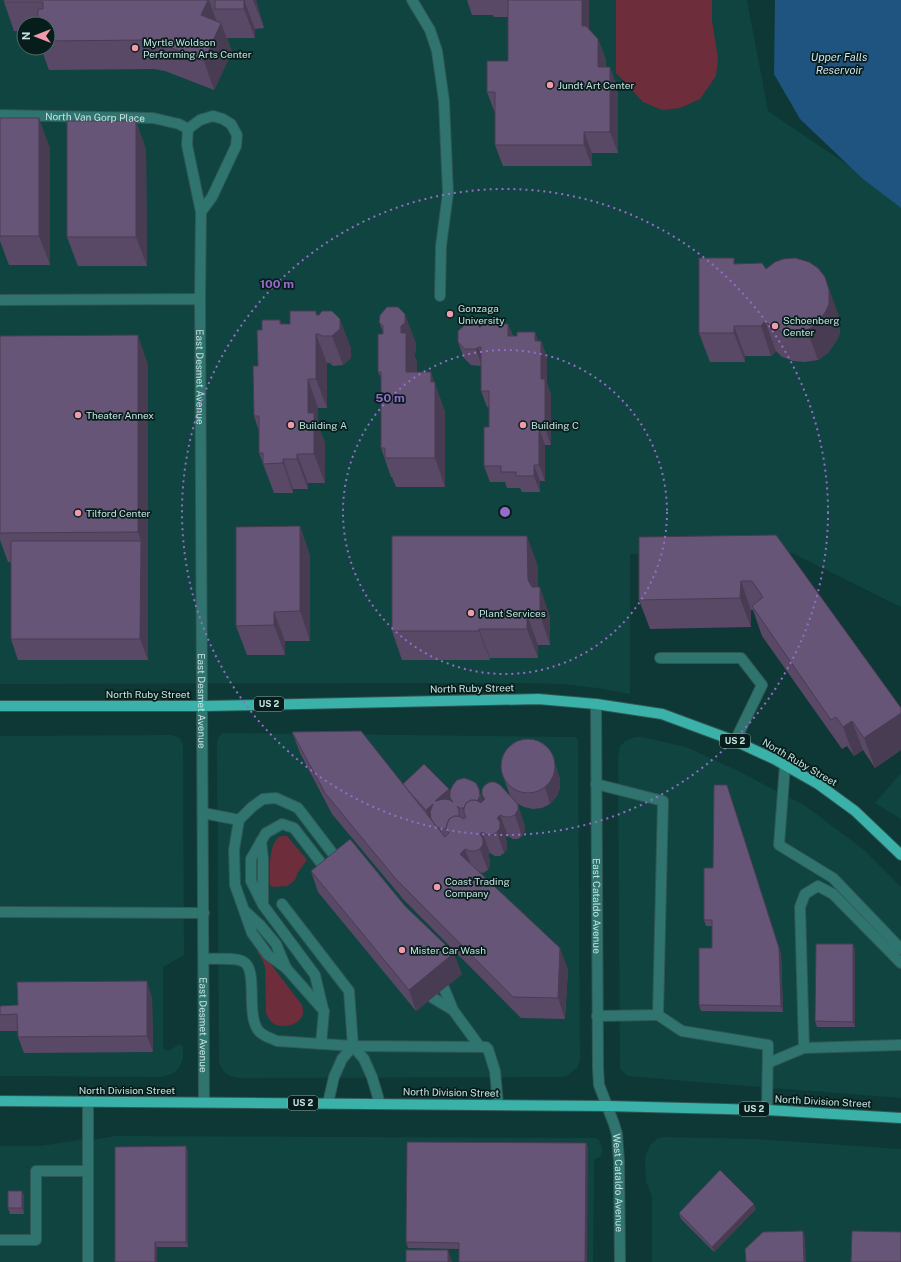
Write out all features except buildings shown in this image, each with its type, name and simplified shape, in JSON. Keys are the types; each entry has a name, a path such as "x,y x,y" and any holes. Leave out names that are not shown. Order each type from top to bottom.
{"main road":[{"name":"North Ruby Street","path":"0,706 203,706 530,699 596,704 662,714 735,741 785,765 818,784 855,811 901,855"},
{"name":"North Division Street","path":"0,1101 607,1106 767,1110 901,1118"}],"street":[{"path":"412,0 430,30 437,51 444,101 448,193 442,242 440,296"},
{"name":"North Van Gorp Place","path":"0,115 153,118 179,124 188,129"},
{"path":"0,300 200,299 201,212 187,145 188,129 200,120 213,116 223,119 231,124 237,135 236,146 212,197 201,212"},
{"name":"East Desmet Avenue","path":"200,299 204,1102"},
{"path":"660,658 741,658 762,686 735,741"},
{"name":"East Cataldo Avenue","path":"596,704 598,1068 599,1085 607,1106"},
{"path":"785,765 779,845 833,878 901,949"},
{"path":"596,784 663,801 658,1015"},
{"path":"324,1011 286,968 268,955 252,934 235,885 234,850 239,820 252,807 263,799 276,798 298,808 345,870"},
{"path":"203,813 239,820"},
{"path":"321,1044 324,1011 315,974 263,905 251,882 251,859 266,833 282,824 294,828 333,880"},
{"path":"804,1048 800,907 805,894 818,886 833,894 901,963"},
{"path":"282,904 349,991 353,1046 364,1059 372,1077 380,1104"},
{"path":"0,912 204,913"},
{"path":"204,959 243,961 248,966 251,973 252,1011 254,1023 258,1031 277,1041 353,1046 486,1047 496,1071 498,1105"},
{"path":"444,988 453,1010 480,1047"},
{"path":"432,998 453,1010"},
{"path":"597,1016 658,1015 682,1031 768,1045 767,1110"},
{"path":"768,1063 804,1048 901,1045"},
{"path":"328,1103 334,1077 342,1059 353,1046"},
{"path":"88,1101 88,1262"},
{"name":"West Cataldo Avenue","path":"607,1106 614,1124 618,1148 620,1262"},
{"path":"0,1240 36,1240 36,1170 88,1171"}],"shaded area":[{"name":"Gonzaga University","path":"0,0 747,0 768,111 901,201 901,607 792,553 630,554 630,694 562,684 0,684"},
{"path":"616,0 712,0 712,21 718,58 716,76 700,99 680,108 662,110 643,102 616,73"},
{"path":"223,733 575,737 578,740 580,1061 577,1068 567,1076 561,1077 239,1078 230,1076 224,1072 219,1063 217,742 218,738"},
{"path":"171,735 180,738 183,745 184,955 163,967 163,1047 168,1051 180,1044 183,1047 183,1058 180,1066 174,1073 162,1077 0,1076 0,736"},
{"path":"635,737 642,737 686,747 736,770 804,805 864,850 901,887 901,1098 628,1076 622,1071 620,1068 618,757 620,747 625,741"},
{"path":"901,773 901,819 875,803"},
{"path":"287,836 307,860 298,872 295,880 288,886 273,887 270,885 272,848 278,838"},
{"path":"260,950 302,1005 303,1011 300,1019 292,1025 276,1025 271,1022 266,1013 265,967 257,952"},
{"path":"115,1136 595,1138 599,1140 602,1153 600,1157 594,1161 593,1262 0,1262 0,1146 40,1146"},
{"path":"658,1138 756,1139 901,1149 901,1262 652,1262 652,1196 646,1182 645,1162 646,1154 651,1144"}],"water":[{"name":"Upper Falls Reservoir","path":"775,0 901,0 901,208 863,179 800,119 774,74"}],"place":[{"name":"Myrtle Woldson Performing Arts Center","path":"135,48"},
{"name":"Jundt Art Center","path":"550,85"},
{"name":"Gonzaga University","path":"450,314"},
{"name":"Schoenberg Center","path":"775,326"},
{"name":"Theater Annex","path":"78,415"},
{"name":"Building A","path":"291,425"},
{"name":"Building C","path":"523,425"},
{"name":"Tilford Center","path":"78,513"},
{"name":"Plant Services","path":"471,613"},
{"name":"Coast Trading Company","path":"437,887"},
{"name":"Mister Car Wash","path":"402,950"}]}
